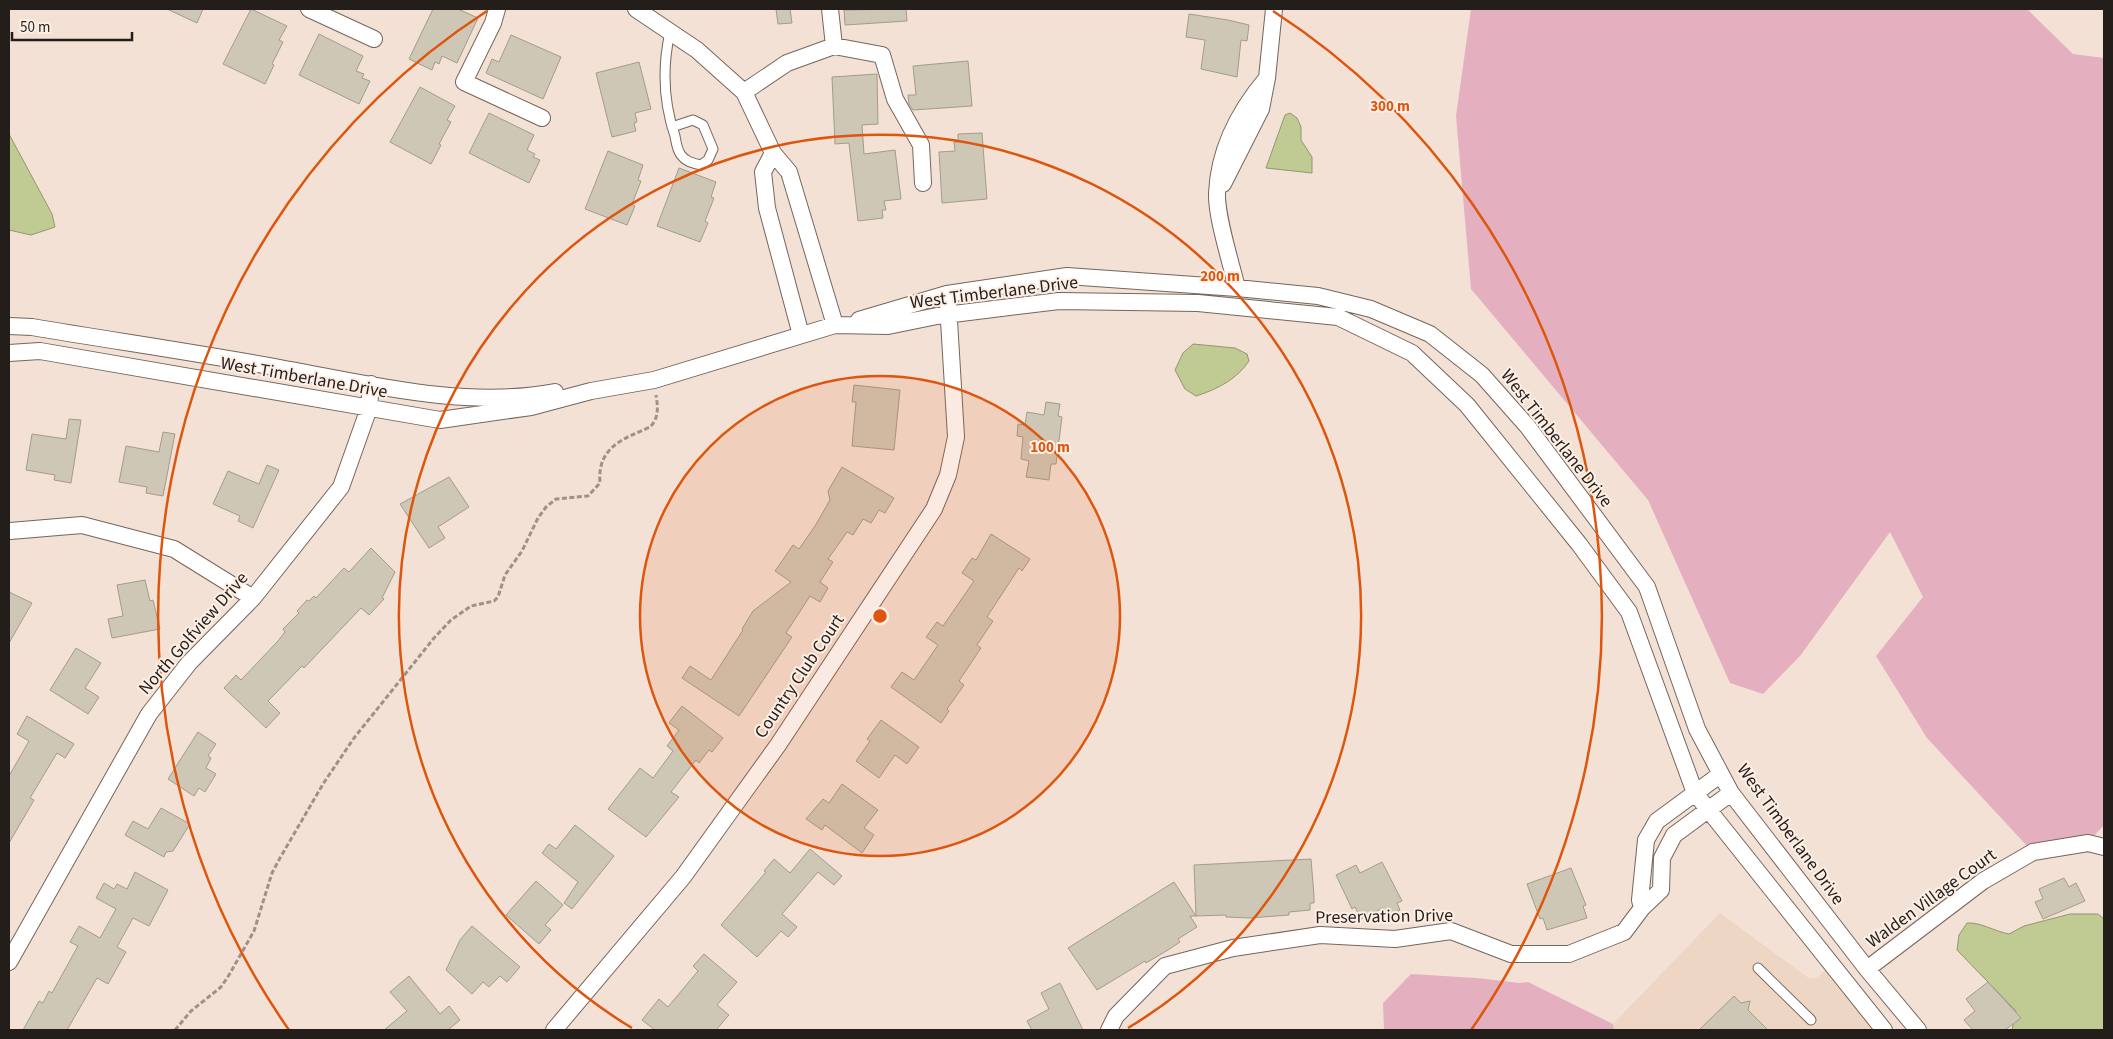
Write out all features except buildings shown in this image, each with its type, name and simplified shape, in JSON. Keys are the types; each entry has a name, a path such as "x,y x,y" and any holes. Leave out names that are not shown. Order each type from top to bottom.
{"street":[{"path":"309,9 374,40"},
{"path":"496,9 492,23 464,82 542,118"},
{"path":"636,9 697,50 744,92 773,153 789,172 841,324"},
{"path":"830,9 834,46"},
{"path":"1237,288 1217,194 1261,109 1267,78 1274,9"},
{"path":"744,92 788,63 834,46 882,55 895,99 921,145 923,183"},
{"path":"773,153 763,172 767,208 801,335"},
{"name":"West Timberlane Drive","path":"9,353 40,351 440,420 531,408 591,391 652,380 801,335 947,294 1067,276 1237,288 1318,296 1372,310 1430,334 1482,375 1528,427 1647,587 1697,729 1731,793 1867,969 1918,1030"},
{"name":"Country Club Court","path":"554,1030 682,877 778,745 934,509 948,475 956,437 947,294"},
{"name":"West Timberlane Drive","path":"841,324 888,326 949,315 1059,301 1198,303 1338,317 1412,353 1467,405 1579,544 1629,612 1694,793 1884,1030"},
{"name":"West Timberlane Drive","path":"9,326 61,332 371,384 468,397 541,394 576,388 591,391"},
{"name":"North Golfview Drive","path":"9,962 149,714 189,663 253,598 341,487 369,408 371,384"},
{"path":"10,532 82,525 174,549 253,598"},
{"path":"1642,908 1640,891 1646,840 1657,820 1721,774"},
{"name":"Preservation Drive","path":"1109,1030 1116,1016 1165,966 1233,948 1320,935 1395,940 1451,931 1511,954 1569,954 1624,932 1642,908 1661,890 1662,858 1674,834 1731,793"},
{"name":"Walden Village Court","path":"1867,969 1983,882 2032,852 2088,844 2104,847"}],"lane":[{"path":"670,32 664,58 663,80 672,127 680,154 690,163 701,165 708,160 713,149 703,125 693,120 672,127"},
{"path":"1758,968 1811,1020"}],"path":[{"path":"175,1030 191,1011 221,987 229,975 254,931 272,873 323,784 354,738 434,638 451,620 471,606 494,601 498,597 505,575 546,507 556,500 588,496 600,483 599,472 603,461 614,444 650,427 655,422 658,410 652,380"}],"shaded area":[{"path":"1471,9 2027,9 2073,54 2104,58 2104,825 2093,837 2028,847 1927,738 1876,656 1923,597 1890,532 1800,656 1763,694 1730,683 1648,500 1471,289 1456,116"},
{"path":"1290,113 1297,118 1301,127 1301,140 1312,157 1312,173 1266,168 1285,115"},
{"path":"9,134 52,214 55,227 31,235 9,230"},
{"path":"1193,344 1235,348 1247,354 1249,361 1239,373 1226,383 1196,396 1185,389 1175,370 1183,353"},
{"path":"1720,913 1810,979 1818,977 1833,962 1881,1030 1614,1030 1613,1024"},
{"path":"2070,914 2098,914 2104,919 2104,1030 2012,1030 2016,1011 1957,950 1959,935 1967,923 1977,924 2009,934 2024,926"},
{"path":"1411,974 1519,983 1528,982 1613,1024 1614,1030 1384,1030 1383,1003"}]}
